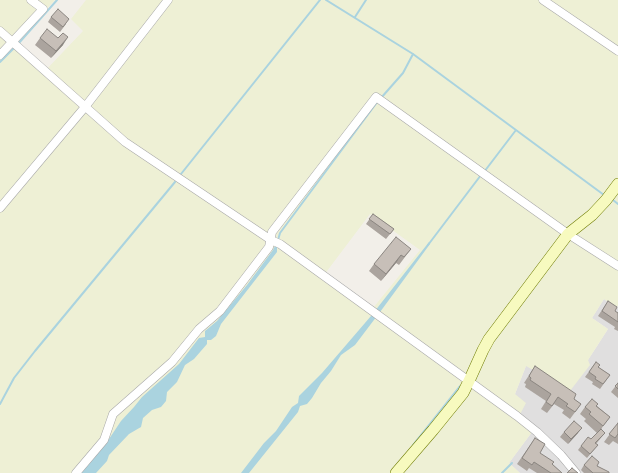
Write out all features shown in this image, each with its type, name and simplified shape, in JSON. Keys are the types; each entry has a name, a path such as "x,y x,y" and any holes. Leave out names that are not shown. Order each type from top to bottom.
{"street":[{"path":"0,55 15,44 43,9 31,0"},
{"path":"0,208 85,107 168,0"},
{"path":"543,0 618,51"},
{"path":"0,31 137,151 275,241 371,309 536,432 561,455 576,473"},
{"path":"275,241 272,232 380,100 568,234 618,266"},
{"path":"396,473 462,393 469,382 489,339 568,234 592,215 618,184"},
{"path":"76,473 104,440 113,414 172,362 199,328 220,311 275,241"}],"shaded area":[{"path":"604,299 616,308 618,305 618,473 520,473 509,463 532,432 517,420 515,394 526,366 588,360 608,329 592,318"}],"green space":[{"path":"0,0 55,0 12,46 43,73 83,31 71,19 86,0 618,0 618,305 616,308 604,299 592,318 608,329 588,360 590,365 570,391 526,366 515,394 526,403 517,420 532,432 509,463 520,473 0,473","holes":["370,214 420,250 369,313 321,279"]}],"water":[{"path":"429,242 430,244 383,308 355,345 341,355 312,398 307,404 300,406 298,412 249,473 241,473 264,443 276,431 292,407 298,403 299,396 322,373 371,316"},
{"path":"275,246 277,246 277,252 221,324 216,336 211,340 207,340 207,344 194,359 185,365 177,382 167,392 166,401 161,407 152,410 143,418 141,427 129,434 109,455 107,461 96,473 81,473 107,442 121,421 142,397 179,364 199,338 205,337 205,331 217,321 247,285"}],"building":[{"path":"58,9 69,19 63,27 51,17"},
{"path":"47,29 58,38 63,33 68,37 56,51 40,38"},
{"path":"373,214 394,229 390,234 369,219"},
{"path":"396,237 411,249 404,257 401,255 386,274 374,264"},
{"path":"608,301 617,307 615,311 618,313 618,322 602,311"},
{"path":"596,362 600,365 598,367 610,375 603,384 595,379 596,377 589,372"},
{"path":"535,366 576,394 574,399 581,404 575,412 566,406 568,404 558,397 552,406 546,402 551,394 530,380 531,378 529,376"},
{"path":"592,399 598,404 596,406 610,417 603,426 589,414 591,412 585,407"},
{"path":"574,421 582,428 571,439 564,432"},
{"path":"618,423 618,434 615,438 609,434"},
{"path":"601,429 605,433 595,443 598,445 590,454 581,446 588,437 591,439"},
{"path":"535,438 545,444 540,453 554,462 552,464 562,473 551,473 534,462 532,465 522,458"},
{"path":"592,456 599,462 597,466 609,473 593,473 584,465"},
{"path":"572,468 578,473 567,473"}],"waterway":[{"path":"18,44 57,0"},
{"path":"181,174 320,0"},
{"path":"326,0 413,54 604,195"},
{"path":"355,17 366,0"},
{"path":"0,62 15,47"},
{"path":"381,98 403,73 413,54"},
{"path":"278,240 280,233 378,101"},
{"path":"484,172 516,130"},
{"path":"428,245 481,175"},
{"path":"0,404 14,378 35,351 175,182"},
{"path":"613,200 618,204"},
{"path":"413,445 460,386"},
{"path":"502,473 512,463"}]}
